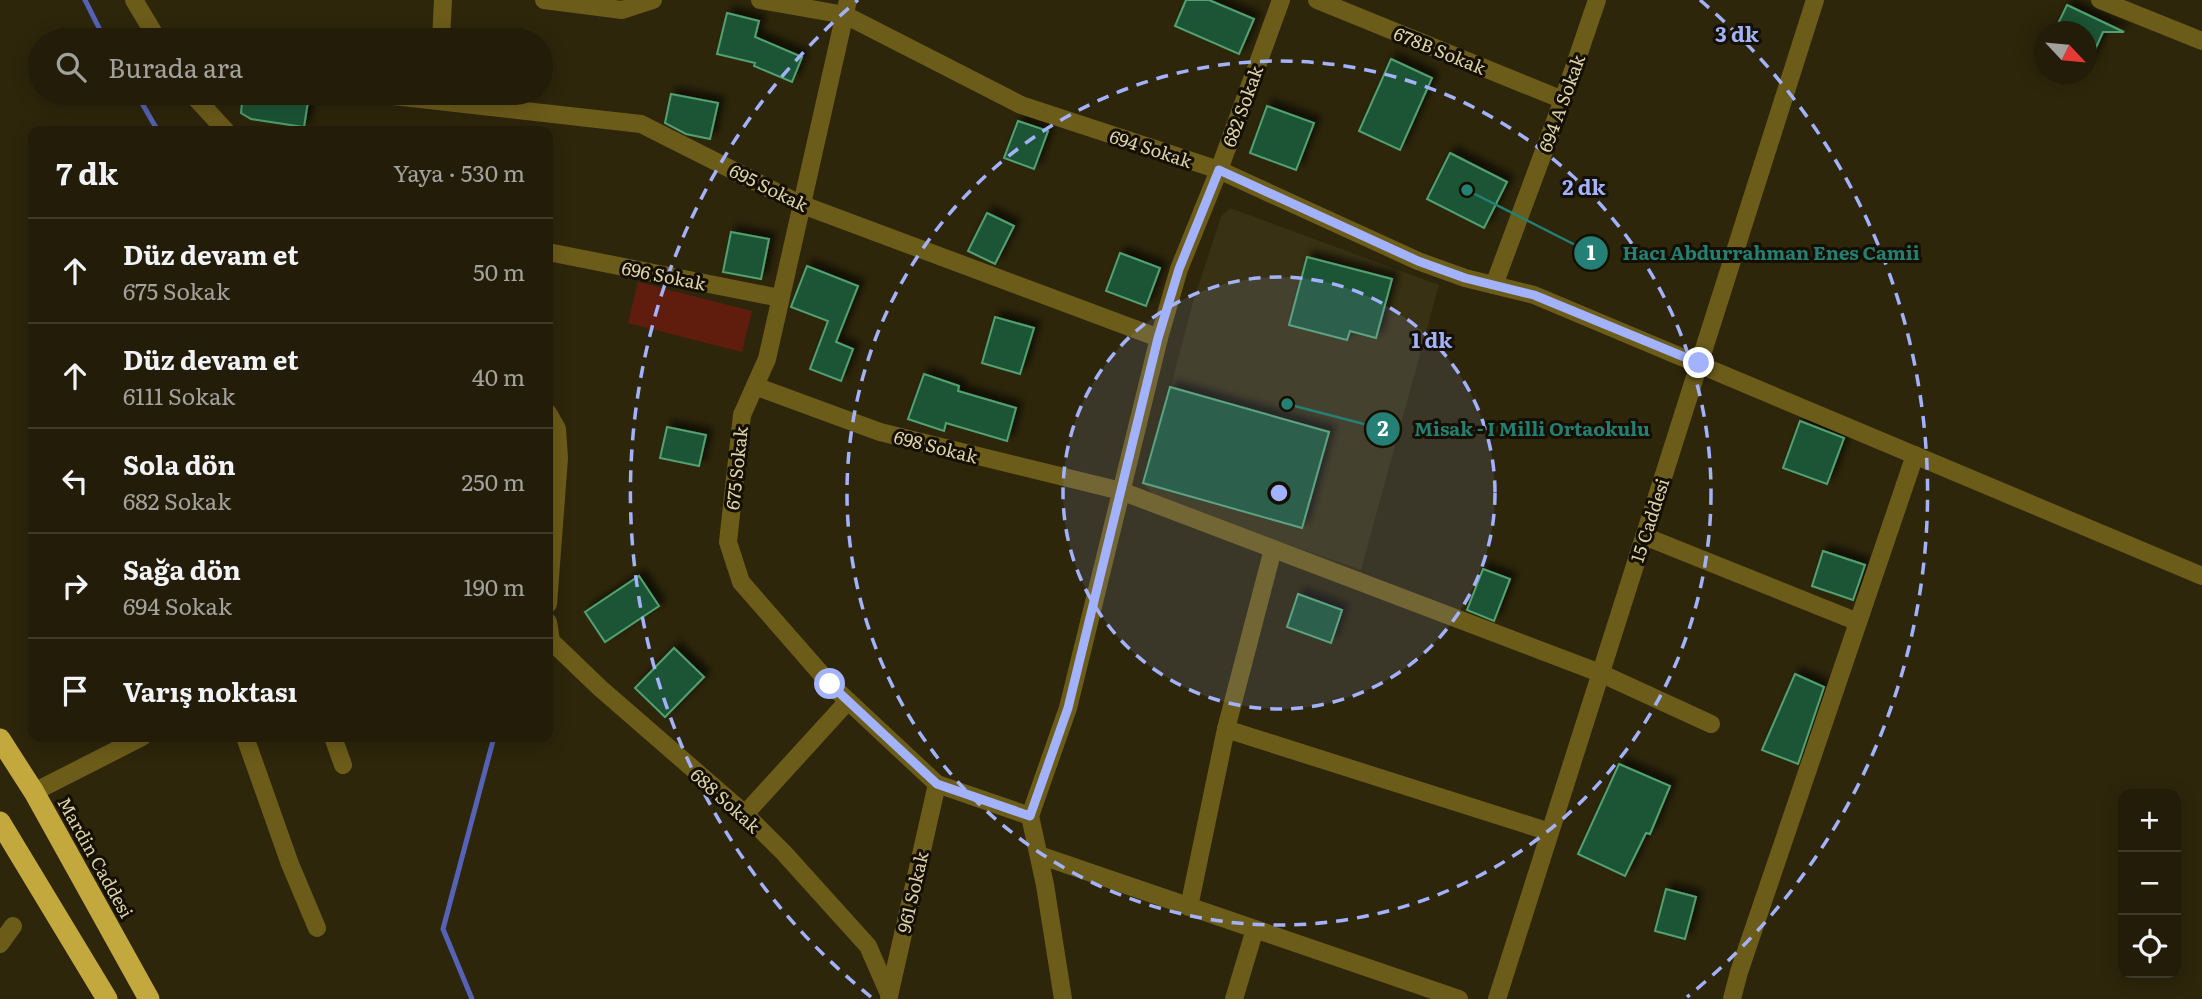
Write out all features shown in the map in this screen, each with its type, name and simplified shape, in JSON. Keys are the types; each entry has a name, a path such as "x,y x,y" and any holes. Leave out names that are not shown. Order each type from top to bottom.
{"highway":[{"name":"Mardin Caddesi","path":"0,739 34,792 149,999"},
{"path":"0,822 107,999"}],"street":[{"path":"134,0 151,28"},
{"path":"442,28 443,0"},
{"path":"544,0 622,10 653,0"},
{"name":"694 Sokak","path":"760,0 846,8 1021,106 1219,170 1418,261 1465,278 1534,295 2202,576"},
{"name":"682 Sokak","path":"1030,816 1068,708 1158,338 1179,269 1219,170 1281,0"},
{"name":"678B Sokak","path":"1317,0 1563,100"},
{"name":"694 A Sokak","path":"1494,285 1597,0"},
{"name":"15 Caddesi","path":"1497,999 1815,0"},
{"path":"2100,0 2202,41"},
{"name":"675 Sokak","path":"846,8 767,359 741,415 728,542 741,582 830,684 937,784"},
{"path":"202,105 221,126"},
{"name":"695 Sokak","path":"498,105 641,124 800,204 1158,338"},
{"name":"696 Sokak","path":"553,253 780,298"},
{"name":"698 Sokak","path":"755,386 880,432 1121,491 1600,673 1711,724"},
{"path":"553,422 557,429 553,462"},
{"path":"1732,999 1743,959 1915,455"},
{"path":"1644,536 1858,622"},
{"path":"1189,907 1226,729 1273,549"},
{"name":"688 Sokak","path":"553,643 600,688 745,814 784,853 868,946 889,997"},
{"path":"745,814 848,701"},
{"path":"1226,729 1550,832"},
{"path":"34,792 132,742"},
{"path":"247,742 290,864 317,928"},
{"path":"334,742 342,765"},
{"path":"937,784 1030,816 1063,999"},
{"name":"961 Sokak","path":"889,997 937,784"},
{"path":"1038,855 1459,999"},
{"path":"0,944 13,926"},
{"path":"1234,999 1255,929"}],"shaded area":[{"path":"1230,208 1439,285 1361,570 1158,499 1145,486 1193,302 1221,217"},
{"path":"638,282 752,311 742,352 628,323"}],"building":[{"path":"1186,0 1209,0 1254,19 1239,54 1175,26"},
{"path":"2067,5 2124,32 2103,32 2097,45 2097,21 2059,21"},
{"path":"727,13 759,21 755,37 802,57 792,82 754,66 755,63 717,54"},
{"path":"1391,59 1432,78 1400,150 1359,131"},
{"path":"671,94 718,103 710,139 686,134 665,123"},
{"path":"242,105 307,105 304,126 251,119 241,113"},
{"path":"1267,106 1314,123 1296,170 1250,153"},
{"path":"1018,121 1048,131 1034,169 1004,158"},
{"path":"1450,153 1507,182 1484,228 1427,199"},
{"path":"987,213 1014,226 995,264 968,251"},
{"path":"731,232 769,239 761,279 723,272"},
{"path":"1120,253 1160,268 1146,306 1106,291"},
{"path":"1307,257 1392,279 1376,338 1350,331 1347,340 1289,325"},
{"path":"807,266 858,286 836,342 853,349 841,381 810,369 828,321 791,307"},
{"path":"995,317 1034,328 1020,374 982,363"},
{"path":"924,374 959,386 958,391 1016,408 1007,441 946,423 944,431 908,419"},
{"path":"1170,387 1329,432 1302,528 1143,483"},
{"path":"1800,421 1844,438 1827,484 1783,468"},
{"path":"667,427 706,435 699,466 660,458"},
{"path":"1823,551 1865,565 1853,600 1812,586"},
{"path":"1483,569 1510,579 1494,621 1467,610"},
{"path":"639,576 659,606 605,642 585,612"},
{"path":"1298,594 1342,610 1331,643 1287,627"},
{"path":"674,648 704,677 665,717 635,688"},
{"path":"1795,674 1824,687 1798,764 1762,750"},
{"path":"1619,764 1670,786 1650,834 1646,833 1625,876 1578,854"},
{"path":"1666,889 1696,897 1685,939 1655,931"}],"waterway":[{"path":"85,0 99,28"},
{"path":"143,105 155,126"},
{"path":"472,999 443,929 493,742"}],"place":[{"name":"Hacı Abdurrahman Enes Camii","path":"1467,190"},
{"name":"Misak - I Milli Ortaokulu","path":"1287,404"}],"route":[{"path":"830,684 937,784 1030,816 1068,708 1158,338 1179,269 1219,170 1418,261 1465,278 1534,295 1699,363"}]}
